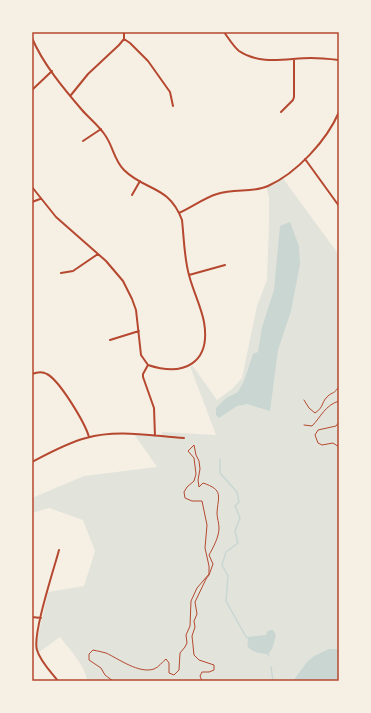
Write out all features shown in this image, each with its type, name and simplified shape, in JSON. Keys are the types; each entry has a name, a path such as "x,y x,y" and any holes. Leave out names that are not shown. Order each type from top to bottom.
{"street":[{"path":"70,96 88,74 120,45 124,38 124,32"},
{"path":"224,32 239,51 253,57 269,60 311,58 339,60"},
{"path":"32,38 40,54 70,96 101,129 120,166 129,175 167,196 179,213 182,220 189,275 204,323 204,342 200,356 192,365 184,368 165,369 148,365 141,356 136,310 128,290 117,273 98,254 63,224 32,187"},
{"path":"124,38 148,61 170,92 173,106"},
{"path":"281,112 294,97 294,59"},
{"path":"32,90 52,71"},
{"path":"179,213 217,194 268,186 305,159 322,140 339,114"},
{"path":"83,141 101,129"},
{"path":"305,159 339,206"},
{"path":"132,195 140,181"},
{"path":"32,202 40,198"},
{"path":"61,273 73,271 98,254"},
{"path":"189,275 225,265"},
{"path":"110,340 139,331"},
{"path":"148,365 143,377 156,415 155,436"},
{"path":"32,374 44,372 53,378 80,417 89,437"},
{"path":"32,462 72,443 89,437 118,433 184,438"},
{"path":"58,681 36,649 36,640 59,550"},
{"path":"32,617 41,618"},
{"path":"84,681 90,681"}],"path":[{"path":"304,400 309,408 315,413 321,409 328,396 336,392 339,386"},
{"path":"304,425 312,426 321,417 324,409 332,403 339,401"},
{"path":"339,422 336,426 318,430 315,435 318,443 322,445 333,443 339,447"},
{"path":"113,681 105,675 101,668 89,660 90,654 93,650 104,652 132,666 146,669 153,669 166,658 169,662 169,673 174,675 179,670 180,653 185,647 186,636 190,626 191,601 198,588 206,578 209,575 213,564 209,556 219,530 217,514 220,497 215,488 208,484 203,483 199,487 198,480 200,469 194,445 188,451 194,458 196,474 194,481 184,492 185,498 192,501 202,501 207,525 205,548 209,566 208,574 206,578 195,602 197,614 192,633 192,645 194,655 199,660 214,665 214,670 202,672 200,676 202,681"}],"shaded area":[{"path":"282,177 339,255 339,681 87,680 80,663 60,637 38,653 36,645 48,592 84,586 95,551 83,520 49,508 32,513 32,498 84,476 157,467 134,434 162,436 162,432 216,435 190,366 192,365 217,400 232,389 242,378 257,306 267,280 269,197 266,186"},
{"path":"290,222 299,246 300,264 291,311 278,350 270,411 247,404 237,406 219,418 216,415 216,408 226,398 238,392 244,381 253,354 258,352 262,327 274,290 280,226"},
{"path":"270,630 273,630 276,635 269,653 261,653 249,649 248,637 266,635"},
{"path":"329,649 339,649 339,681 293,681 307,662 314,656"}],"waterway":[{"path":"220,459 220,473 237,492 239,502 235,506 240,518 235,531 238,543 226,552 222,565 228,576 226,601 246,637 249,638"},
{"path":"267,652 269,656"},
{"path":"271,667 273,681"}]}
